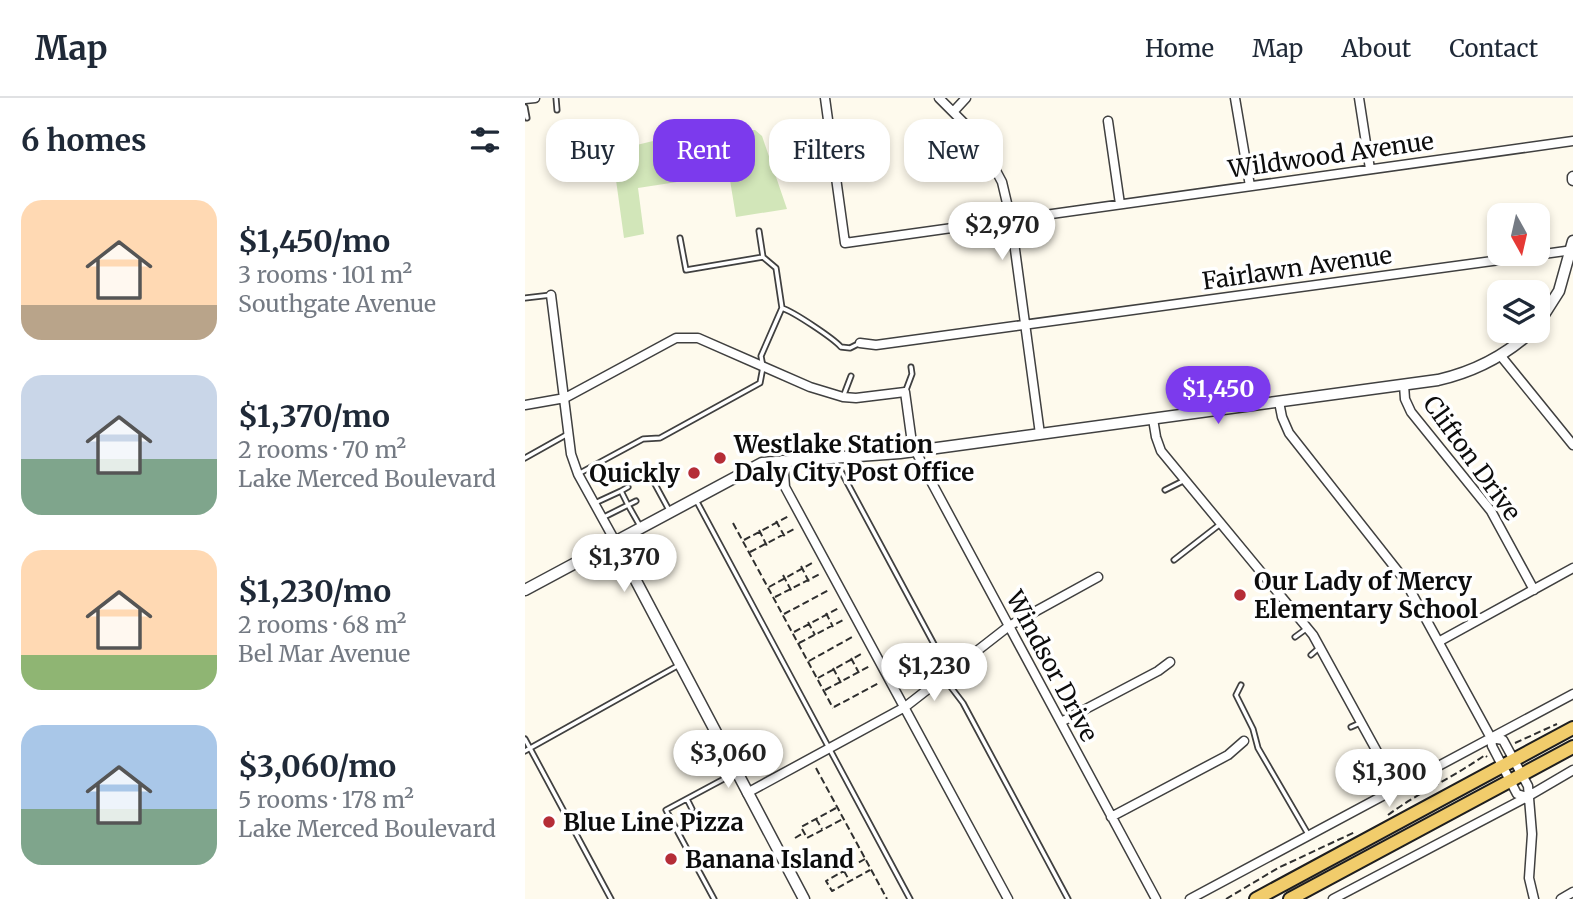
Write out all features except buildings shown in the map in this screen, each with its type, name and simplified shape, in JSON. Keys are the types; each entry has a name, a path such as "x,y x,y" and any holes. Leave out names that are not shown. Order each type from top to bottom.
{"main road":[{"path":"1256,899 1507,760 1573,728"},
{"path":"1290,899 1573,747"}],"street":[{"path":"525,99 535,98"},
{"name":"Wildwood Avenue","path":"825,98 845,243 1573,141"},
{"path":"939,98 978,137 1002,182 1011,220 1040,434"},
{"path":"954,111 965,98"},
{"path":"1235,98 1250,186"},
{"path":"1359,98 1370,169"},
{"path":"1108,121 1120,204"},
{"path":"1550,305 1570,273 1572,247"},
{"name":"Fairlawn Avenue","path":"860,342 876,345 1572,247"},
{"path":"551,295 571,454 578,474 804,899"},
{"path":"525,405 565,398 676,338 683,337 698,338 810,387 843,397 905,392"},
{"path":"525,590 590,549 615,541 762,463 917,451 1404,386 1465,373 1500,355 1516,343"},
{"path":"1500,355 1573,445"},
{"name":"Clifton Drive","path":"1404,386 1405,399 1411,412 1486,505 1511,545 1534,590"},
{"name":"Windsor Drive","path":"905,392 912,443 1156,899"},
{"path":"1279,402 1289,433 1405,579 1492,738 1492,746 1507,760 1516,777 1517,794 1527,797"},
{"path":"1153,419 1161,451 1321,647 1397,789"},
{"path":"783,460 785,487 1009,899"},
{"path":"1440,641 1573,568"},
{"path":"747,793 905,707 1009,626 1098,577"},
{"path":"1061,722 1170,662"},
{"path":"1190,899 1573,694"},
{"path":"1111,817 1228,755 1244,741"},
{"path":"1507,760 1516,777 1528,786 1532,834 1529,877 1534,899"},
{"path":"1333,899 1573,770"},
{"path":"1561,899 1573,892"}],"lane":[{"path":"556,98 557,110"},
{"path":"525,107 527,118"},
{"path":"578,474 643,439 660,438 760,383 763,367 761,356 782,308 776,268 763,257 759,231"},
{"path":"680,238 686,270 763,257"},
{"path":"525,298 551,295"},
{"path":"782,308 797,314 841,347 850,348 860,342"},
{"path":"905,392 912,374 911,367"},
{"path":"843,397 851,376"},
{"path":"525,458 568,434"},
{"path":"834,458 946,676 1068,899"},
{"path":"642,479 650,475 670,511"},
{"path":"1165,490 1185,480"},
{"path":"594,504 628,487"},
{"path":"650,494 658,489"},
{"path":"621,491 641,527"},
{"path":"695,498 910,899"},
{"path":"602,518 636,501"},
{"path":"1174,560 1221,523"},
{"path":"1295,638 1307,627"},
{"path":"1311,655 1321,647"},
{"path":"525,751 679,665"},
{"path":"1241,685 1236,695 1258,748 1309,835"},
{"path":"1351,727 1361,722"},
{"path":"525,739 611,899"},
{"path":"1373,770 1385,765"},
{"path":"714,899 666,810 736,772"},
{"path":"687,799 692,809"},
{"path":"698,870 705,866"}],"path":[{"path":"743,541 789,516"},
{"path":"777,522 784,536"},
{"path":"733,523 833,708 879,683"},
{"path":"749,553 796,528"},
{"path":"759,531 766,545"},
{"path":"768,587 814,562"},
{"path":"801,567 808,581"},
{"path":"774,598 820,574"},
{"path":"784,577 791,590"},
{"path":"783,615 829,590"},
{"path":"793,633 839,608"},
{"path":"826,614 833,626"},
{"path":"799,644 845,619"},
{"path":"809,623 815,635"},
{"path":"808,661 854,636"},
{"path":"817,678 863,653"},
{"path":"851,659 859,673"},
{"path":"824,690 870,666"},
{"path":"833,669 840,682"},
{"path":"1382,819 1413,796 1463,771 1486,755 1507,760 1515,742 1556,724"},
{"path":"815,766 887,899"},
{"path":"838,807 801,827 807,838 844,818"},
{"path":"816,819 823,830"},
{"path":"1226,899 1278,868 1361,829"},
{"path":"795,838 804,832"},
{"path":"812,835 814,839"},
{"path":"866,859 826,880 832,891 871,870"},
{"path":"852,860 855,865"},
{"path":"844,871 850,881"},
{"path":"830,873 833,877"},
{"path":"860,876 863,880"},
{"path":"825,888 829,885"},
{"path":"839,887 842,891"}],"green space":[{"path":"755,130 762,136 769,156 769,182 778,182 787,209 736,217 730,182 755,182"},
{"path":"653,141 653,182 677,182 638,188 644,234 624,238 616,182 639,182 639,144"}],"place":[{"name":"Westlake Station Daly City Post Office","path":"720,458"},
{"name":"Quickly","path":"694,473"},
{"name":"Our Lady of Mercy Elementary School","path":"1240,595"},
{"name":"Blue Line Pizza","path":"549,822"},
{"name":"Banana Island","path":"671,859"}]}
